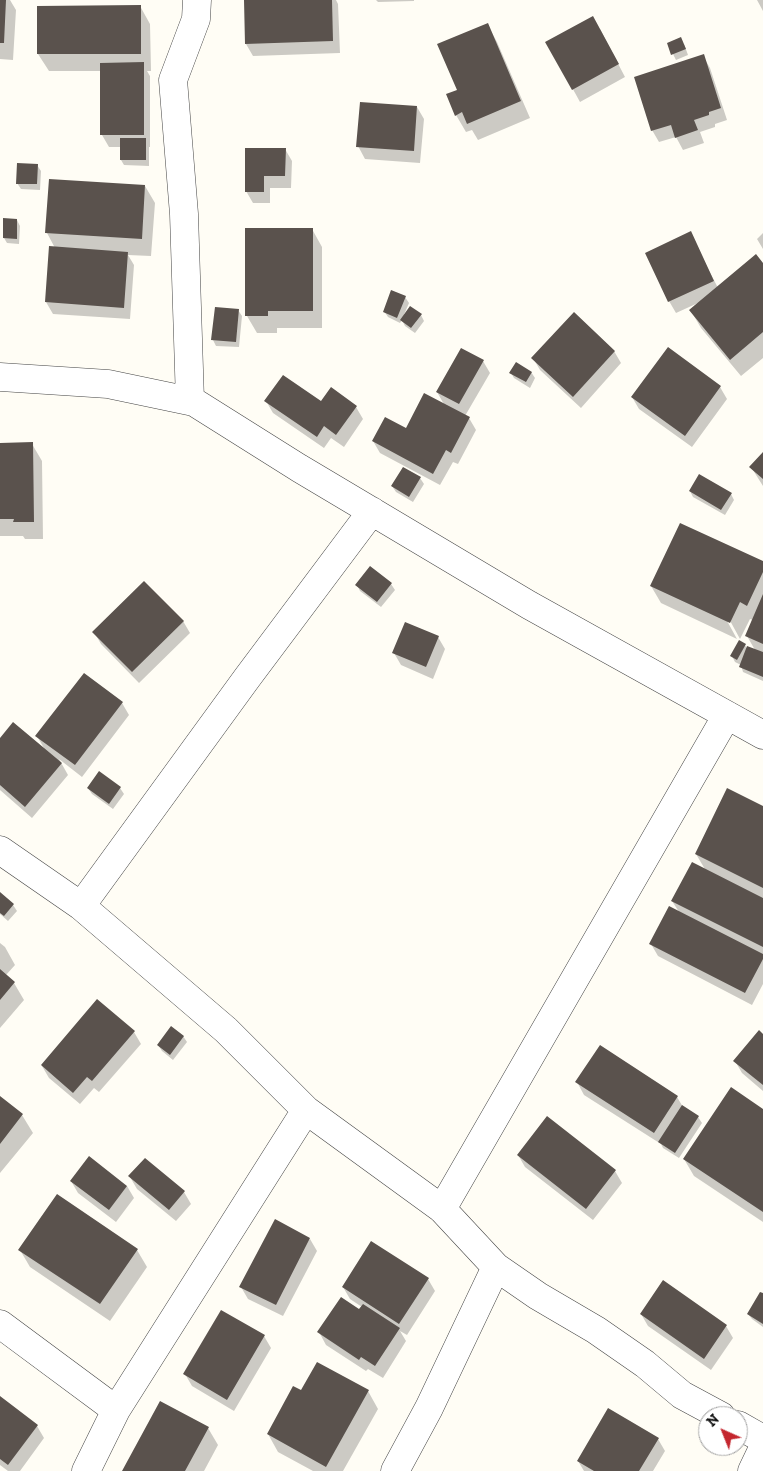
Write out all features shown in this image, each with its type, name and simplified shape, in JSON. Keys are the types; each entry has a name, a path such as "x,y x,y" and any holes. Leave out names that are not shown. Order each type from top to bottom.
{"street":[{"path":"190,402 184,214 173,80 196,19 197,0"},
{"path":"0,377 108,384 190,402 529,605 763,735"},
{"path":"81,906 246,678 372,511"},
{"path":"442,1209 727,715"},
{"path":"0,850 81,906 226,1030 306,1110 442,1209 496,1267 538,1296 596,1330 646,1364 682,1395 702,1406"},
{"path":"86,1471 116,1410 306,1110"},
{"path":"395,1471 429,1408 496,1267"},
{"path":"0,1324 116,1410"},
{"path":"748,1431 763,1439"},
{"path":"752,1471 763,1448"}],"building":[{"path":"0,0 6,0 4,43 0,43"},
{"path":"244,0 332,0 333,41 245,44"},
{"path":"141,5 141,54 37,54 37,6"},
{"path":"593,16 619,64 572,90 545,42"},
{"path":"488,23 521,101 467,124 462,112 455,116 446,94 457,90 437,44"},
{"path":"681,37 686,49 671,55 667,43"},
{"path":"704,54 721,108 709,112 709,115 694,120 698,130 675,138 671,125 651,131 634,77"},
{"path":"144,62 144,135 100,135 100,63"},
{"path":"360,102 417,106 414,151 356,147"},
{"path":"120,138 146,138 146,160 120,160"},
{"path":"245,148 286,148 285,176 264,176 264,192 245,192"},
{"path":"17,163 38,164 37,184 16,184"},
{"path":"49,179 145,185 142,239 45,233"},
{"path":"3,218 17,219 17,239 3,238"},
{"path":"245,228 313,228 313,311 268,311 268,316 245,316"},
{"path":"691,231 714,281 668,302 645,253"},
{"path":"49,246 128,252 124,308 45,302"},
{"path":"756,254 763,263 763,332 730,360 689,310"},
{"path":"391,290 406,296 397,318 383,312"},
{"path":"410,306 422,314 411,328 400,320"},
{"path":"215,307 239,309 236,342 211,340"},
{"path":"574,312 615,351 573,397 531,358"},
{"path":"668,347 721,386 685,436 631,397"},
{"path":"461,348 484,360 459,404 436,392"},
{"path":"516,362 532,372 526,382 509,373"},
{"path":"283,375 321,401 331,387 357,406 336,435 324,426 317,437 264,401"},
{"path":"424,393 470,417 451,453 446,450 433,474 372,441 385,417 406,428"},
{"path":"33,442 34,522 13,522 14,519 0,519 0,443"},
{"path":"763,452 763,479 749,467"},
{"path":"403,467 421,477 409,497 391,486"},
{"path":"699,474 732,493 721,510 689,491"},
{"path":"680,523 763,561 763,572 747,606 740,602 730,623 650,586"},
{"path":"370,566 392,583 377,602 355,585"},
{"path":"144,581 184,621 132,672 92,632"},
{"path":"763,594 763,644 745,636"},
{"path":"405,622 439,636 426,667 392,653"},
{"path":"739,640 746,644 737,660 730,656"},
{"path":"747,646 763,652 763,677 739,667"},
{"path":"84,673 123,702 75,765 35,736"},
{"path":"13,722 62,763 25,807 0,785 0,738"},
{"path":"99,771 121,787 109,804 87,788"},
{"path":"727,788 763,806 763,888 695,854"},
{"path":"692,862 763,898 763,947 671,901"},
{"path":"0,892 14,904 4,916 0,913"},
{"path":"669,906 763,954 763,959 745,993 649,944"},
{"path":"0,969 15,982 0,1000"},
{"path":"97,999 135,1031 92,1081 87,1077 73,1093 41,1065"},
{"path":"171,1026 184,1036 170,1055 157,1045"},
{"path":"759,1030 763,1034 763,1085 733,1061"},
{"path":"600,1045 678,1096 654,1133 575,1082"},
{"path":"731,1087 763,1109 763,1212 683,1159"},
{"path":"0,1096 23,1114 0,1144"},
{"path":"682,1105 699,1116 675,1153 658,1142"},
{"path":"547,1116 616,1170 586,1209 517,1155"},
{"path":"89,1156 127,1186 109,1210 70,1181"},
{"path":"145,1158 185,1191 169,1210 128,1176"},
{"path":"57,1194 138,1249 100,1304 18,1250"},
{"path":"275,1219 310,1238 276,1305 239,1287"},
{"path":"371,1241 429,1278 399,1324 342,1287"},
{"path":"663,1280 727,1325 704,1359 640,1314"},
{"path":"760,1292 763,1293 763,1324 747,1314"},
{"path":"341,1297 359,1309 363,1304 400,1328 375,1366 361,1357 359,1360 317,1332"},
{"path":"221,1310 265,1335 227,1400 183,1374"},
{"path":"317,1362 369,1390 326,1467 267,1434 293,1386 301,1390"},
{"path":"0,1396 38,1425 8,1465 0,1459"},
{"path":"160,1401 209,1427 185,1471 122,1471"},
{"path":"608,1408 659,1438 639,1471 594,1471 577,1461"}]}
